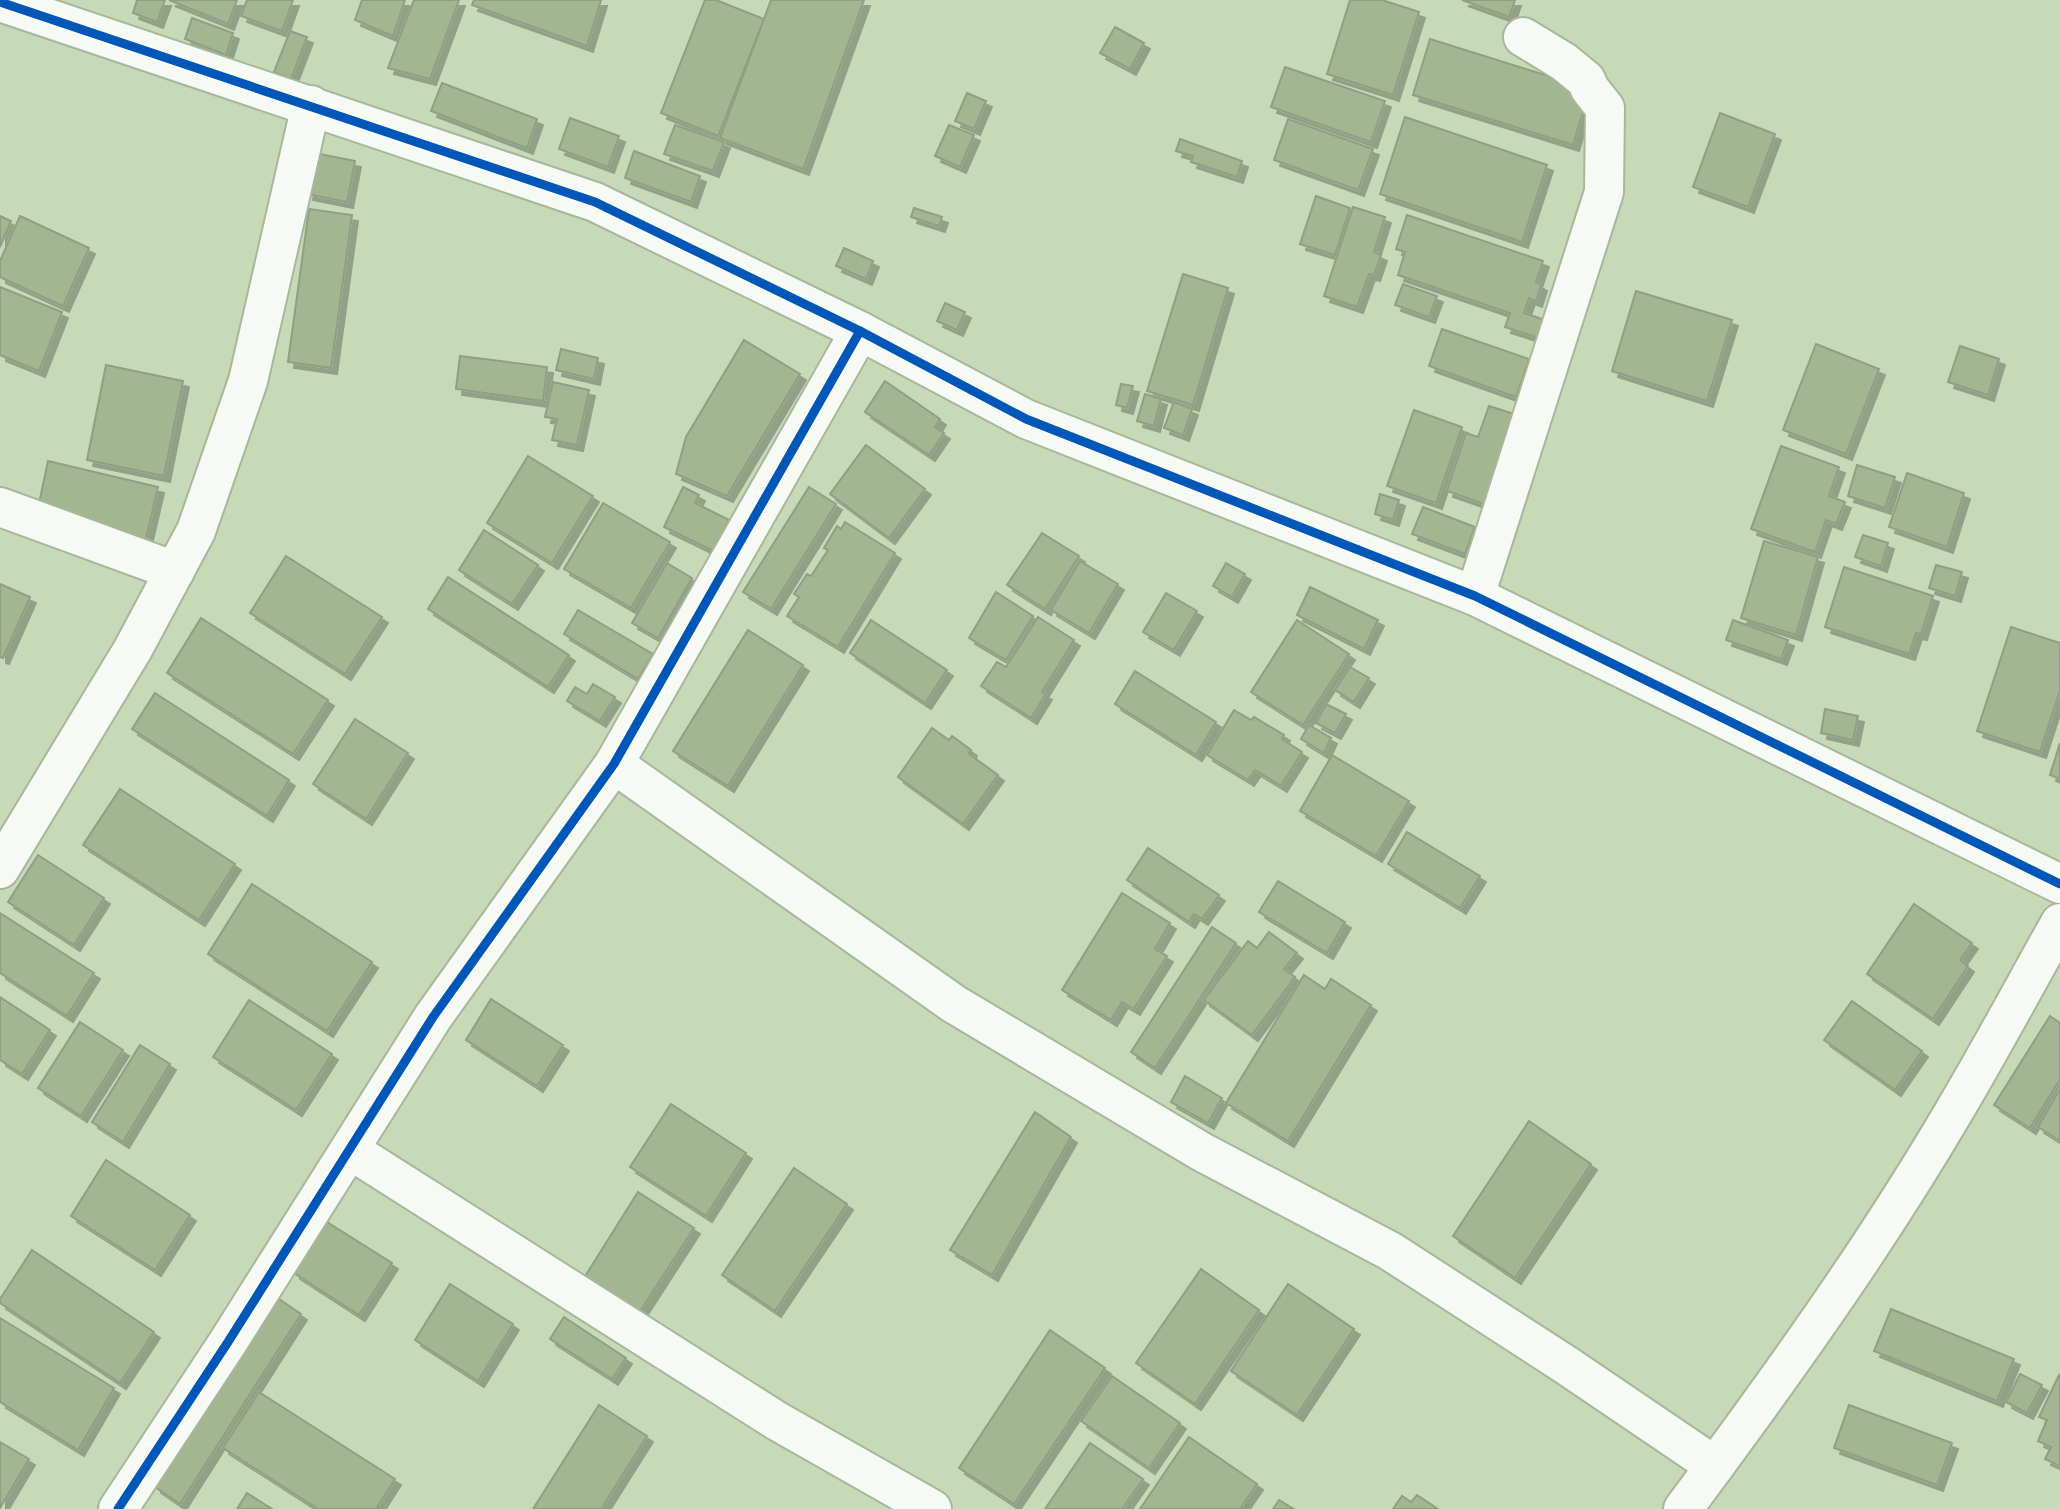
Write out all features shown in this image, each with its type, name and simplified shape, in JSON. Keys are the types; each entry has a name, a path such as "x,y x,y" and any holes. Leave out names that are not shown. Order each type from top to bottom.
{"street":[{"path":"0,2 595,202 860,331 1026,419 1475,596 2060,884"},
{"path":"1475,596 1604,192 1605,108 1586,80 1564,62 1523,37"},
{"path":"0,869 133,649 196,531 248,381 311,105"},
{"path":"118,1509 228,1342 433,1017 614,764 860,331"},
{"path":"0,507 175,571"},
{"path":"614,764 954,1004 1202,1152 1390,1251 1566,1364 1715,1466"},
{"path":"1683,1509 1839,1292 1952,1115 2060,923"},
{"path":"350,1150 777,1421 932,1509"}],"building":[{"path":"137,0 165,0 157,22 133,13"},
{"path":"169,0 237,0 228,24"},
{"path":"247,0 293,0 282,31 241,16"},
{"path":"362,0 405,0 393,36 355,20"},
{"path":"414,0 459,0 430,79 388,68"},
{"path":"474,0 601,0 587,46 472,5"},
{"path":"705,0 716,0 764,19 718,136 661,113"},
{"path":"771,0 864,0 803,169 720,138"},
{"path":"1350,0 1382,0 1419,12 1393,95 1327,74"},
{"path":"1462,0 1515,0 1509,17"},
{"path":"192,18 233,33 226,55 185,39"},
{"path":"1115,27 1144,43 1130,69 1100,53"},
{"path":"290,31 307,37 291,79 274,72"},
{"path":"1430,39 1590,89 1573,145 1413,95"},
{"path":"1285,67 1385,101 1371,142 1271,107"},
{"path":"442,83 537,119 527,148 431,111"},
{"path":"967,93 986,101 974,129 955,121"},
{"path":"1720,113 1775,134 1748,207 1693,187"},
{"path":"1405,117 1547,165 1522,242 1380,194"},
{"path":"570,118 619,136 608,167 559,149"},
{"path":"1288,119 1373,149 1358,190 1274,160"},
{"path":"675,125 724,142 713,171 664,154"},
{"path":"949,125 974,135 960,167 935,156"},
{"path":"1180,139 1242,161 1237,177 1191,162 1193,156 1176,151"},
{"path":"634,151 700,176 691,202 625,178"},
{"path":"315,153 355,161 347,202 307,194"},
{"path":"1316,196 1350,208 1335,255 1300,244"},
{"path":"1353,207 1385,217 1374,252 1381,255 1374,275 1369,274 1357,307 1324,296"},
{"path":"914,208 942,217 939,226 911,217"},
{"path":"309,209 352,215 331,368 288,362"},
{"path":"1407,215 1543,261 1536,282 1541,285 1536,301 1529,298 1524,313 1545,320 1539,338 1505,327 1510,313 1398,275 1405,252 1396,249"},
{"path":"0,216 11,221 0,247"},
{"path":"20,216 89,248 63,306 0,277 0,261"},
{"path":"844,248 873,261 866,279 836,266"},
{"path":"1183,274 1228,288 1193,405 1147,391"},
{"path":"1403,284 1437,296 1429,317 1395,305"},
{"path":"0,287 62,312 39,371 0,355"},
{"path":"1636,291 1732,320 1707,401 1612,371"},
{"path":"945,303 965,312 957,330 937,321"},
{"path":"1442,329 1529,359 1516,397 1429,366"},
{"path":"744,340 800,374 727,496 676,474 686,437"},
{"path":"1816,344 1879,369 1846,454 1783,430"},
{"path":"1960,346 1999,359 1988,395 1948,382"},
{"path":"561,349 598,358 594,379 556,370"},
{"path":"460,356 547,367 543,401 456,389"},
{"path":"106,365 183,381 164,476 87,460"},
{"path":"885,381 940,419 935,427 944,433 929,455 865,412"},
{"path":"553,382 589,390 577,445 552,440 557,419 545,417"},
{"path":"1121,384 1133,386 1127,408 1116,405"},
{"path":"1145,394 1161,399 1154,426 1137,421"},
{"path":"1174,402 1192,409 1183,435 1164,428"},
{"path":"1489,406 1514,414 1484,504 1447,491 1466,433 1478,437"},
{"path":"1414,410 1462,427 1436,503 1387,486"},
{"path":"866,445 925,489 889,538 830,494"},
{"path":"1781,446 1839,467 1829,496 1845,502 1836,524 1826,520 1815,552 1751,529"},
{"path":"528,456 593,496 552,563 487,523"},
{"path":"48,461 158,487 146,539 37,513"},
{"path":"1857,465 1895,477 1885,508 1848,496"},
{"path":"1907,473 1964,493 1947,547 1889,527"},
{"path":"683,487 699,495 695,503 729,520 713,551 664,527"},
{"path":"809,487 836,504 771,609 743,592"},
{"path":"1380,494 1399,500 1393,520 1375,514"},
{"path":"603,503 670,542 631,608 564,569"},
{"path":"1423,507 1475,527 1465,554 1412,534"},
{"path":"845,522 895,553 838,647 787,616 799,597 794,594 807,574 811,576 828,550 824,548 837,526 841,529"},
{"path":"484,530 538,565 512,604 459,570"},
{"path":"1042,533 1079,556 1045,609 1007,585"},
{"path":"1863,535 1888,543 1881,566 1855,557"},
{"path":"1764,541 1818,557 1796,635 1741,618"},
{"path":"286,556 382,617 345,674 250,613"},
{"path":"1080,561 1118,584 1089,633 1051,610"},
{"path":"667,563 692,578 658,638 632,623"},
{"path":"1226,563 1245,574 1232,597 1213,586"},
{"path":"1936,565 1962,572 1955,596 1929,588"},
{"path":"1844,567 1933,596 1921,634 1916,633 1909,654 1825,627"},
{"path":"448,577 569,655 548,687 428,609"},
{"path":"0,584 30,597 3,658 0,657"},
{"path":"1310,587 1378,620 1364,649 1297,615"},
{"path":"996,592 1033,616 1006,660 969,638"},
{"path":"1166,593 1197,611 1174,650 1143,632"},
{"path":"578,610 653,654 638,679 564,634"},
{"path":"1038,617 1074,640 1042,692 1046,694 1031,718 981,686 997,662 1006,667"},
{"path":"201,618 328,700 293,754 167,673"},
{"path":"871,620 947,670 925,703 850,653"},
{"path":"1297,620 1349,654 1303,725 1251,692"},
{"path":"1733,620 1788,640 1781,659 1726,640"},
{"path":"2011,627 2060,643 2060,690 2040,752 1977,731"},
{"path":"748,630 803,665 728,786 673,751"},
{"path":"1350,667 1369,678 1354,702 1335,690"},
{"path":"1135,671 1216,722 1196,755 1115,704"},
{"path":"593,684 615,697 600,721 567,701 575,687 587,694"},
{"path":"155,693 289,780 267,816 132,729"},
{"path":"1326,704 1346,714 1335,733 1316,723"},
{"path":"1825,709 1858,716 1853,740 1821,733"},
{"path":"1234,710 1251,720 1254,717 1284,735 1282,739 1302,752 1281,786 1255,770 1248,780 1207,755"},
{"path":"355,719 408,753 366,819 313,784"},
{"path":"1309,725 1331,738 1324,753 1301,739"},
{"path":"932,728 949,740 952,736 971,750 969,754 998,775 963,824 898,777"},
{"path":"2060,743 2060,779 2050,775"},
{"path":"1332,755 1409,801 1376,856 1300,811"},
{"path":"120,789 235,864 199,920 83,845"},
{"path":"1407,832 1480,876 1460,908 1388,864"},
{"path":"1148,848 1219,895 1202,919 1194,914 1189,922 1127,880"},
{"path":"38,855 104,898 74,945 8,902"},
{"path":"1278,881 1345,922 1327,953 1259,912"},
{"path":"252,884 372,962 327,1031 208,954"},
{"path":"1122,893 1170,923 1155,949 1167,956 1134,1009 1122,1002 1111,1020 1062,990"},
{"path":"1914,904 1972,943 1960,960 1968,966 1933,1019 1867,974"},
{"path":"0,913 94,973 67,1016 0,973"},
{"path":"1212,927 1236,943 1155,1068 1131,1052"},
{"path":"1269,932 1297,953 1284,969 1295,977 1252,1035 1204,1000 1248,941 1257,948"},
{"path":"1304,975 1325,989 1331,979 1371,1005 1288,1141 1226,1103"},
{"path":"0,997 50,1030 22,1074 0,1060"},
{"path":"491,999 563,1045 537,1086 466,1040"},
{"path":"249,1000 332,1054 296,1110 213,1057"},
{"path":"1852,1001 1922,1051 1895,1090 1824,1040"},
{"path":"2050,1016 2060,1023 2060,1079 2030,1128 1994,1105"},
{"path":"80,1022 123,1050 81,1116 38,1088"},
{"path":"140,1045 170,1064 123,1142 92,1122"},
{"path":"1185,1076 1222,1098 1208,1123 1171,1102"},
{"path":"2060,1089 2060,1141 2038,1127"},
{"path":"671,1104 746,1153 706,1216 630,1167"},
{"path":"1035,1112 1071,1137 992,1275 950,1250"},
{"path":"1529,1121 1591,1164 1515,1278 1453,1236"},
{"path":"106,1160 190,1215 155,1270 71,1216"},
{"path":"794,1168 847,1204 775,1311 722,1275"},
{"path":"638,1192 694,1228 639,1313 584,1278"},
{"path":"327,1222 392,1263 359,1315 294,1273"},
{"path":"32,1250 154,1332 120,1383 0,1303"},
{"path":"1201,1269 1259,1310 1195,1404 1136,1363"},
{"path":"450,1284 513,1324 478,1381 415,1340"},
{"path":"1288,1284 1354,1329 1297,1415 1231,1371"},
{"path":"276,1297 301,1314 180,1504 155,1487"},
{"path":"1891,1309 2014,1359 1997,1401 1874,1351"},
{"path":"564,1317 626,1358 612,1379 550,1339"},
{"path":"0,1318 114,1388 78,1450 0,1402"},
{"path":"1050,1330 1105,1368 1014,1504 959,1468"},
{"path":"2020,1374 2042,1385 2027,1413 2006,1402"},
{"path":"2059,1375 2060,1466 2045,1459 2051,1447 2038,1441 2047,1420 2039,1417"},
{"path":"1112,1376 1180,1423 1149,1468 1081,1421"},
{"path":"259,1392 395,1479 376,1509 318,1509 223,1448"},
{"path":"599,1405 647,1436 601,1509 533,1509"},
{"path":"1849,1405 1952,1443 1937,1485 1834,1448"},
{"path":"1189,1437 1257,1484 1240,1509 1140,1509"},
{"path":"0,1442 29,1459 0,1508"},
{"path":"1090,1443 1143,1479 1122,1509 1045,1509"},
{"path":"247,1493 272,1509 237,1509"},
{"path":"1417,1495 1438,1509 1393,1509 1402,1496 1411,1502"},
{"path":"1279,1500 1294,1509 1273,1509"}],"cycle path":[{"path":"0,2 595,202 860,331 1026,419 1475,596 2060,884"},
{"path":"118,1509 228,1342 433,1017 614,764 860,331"}]}
